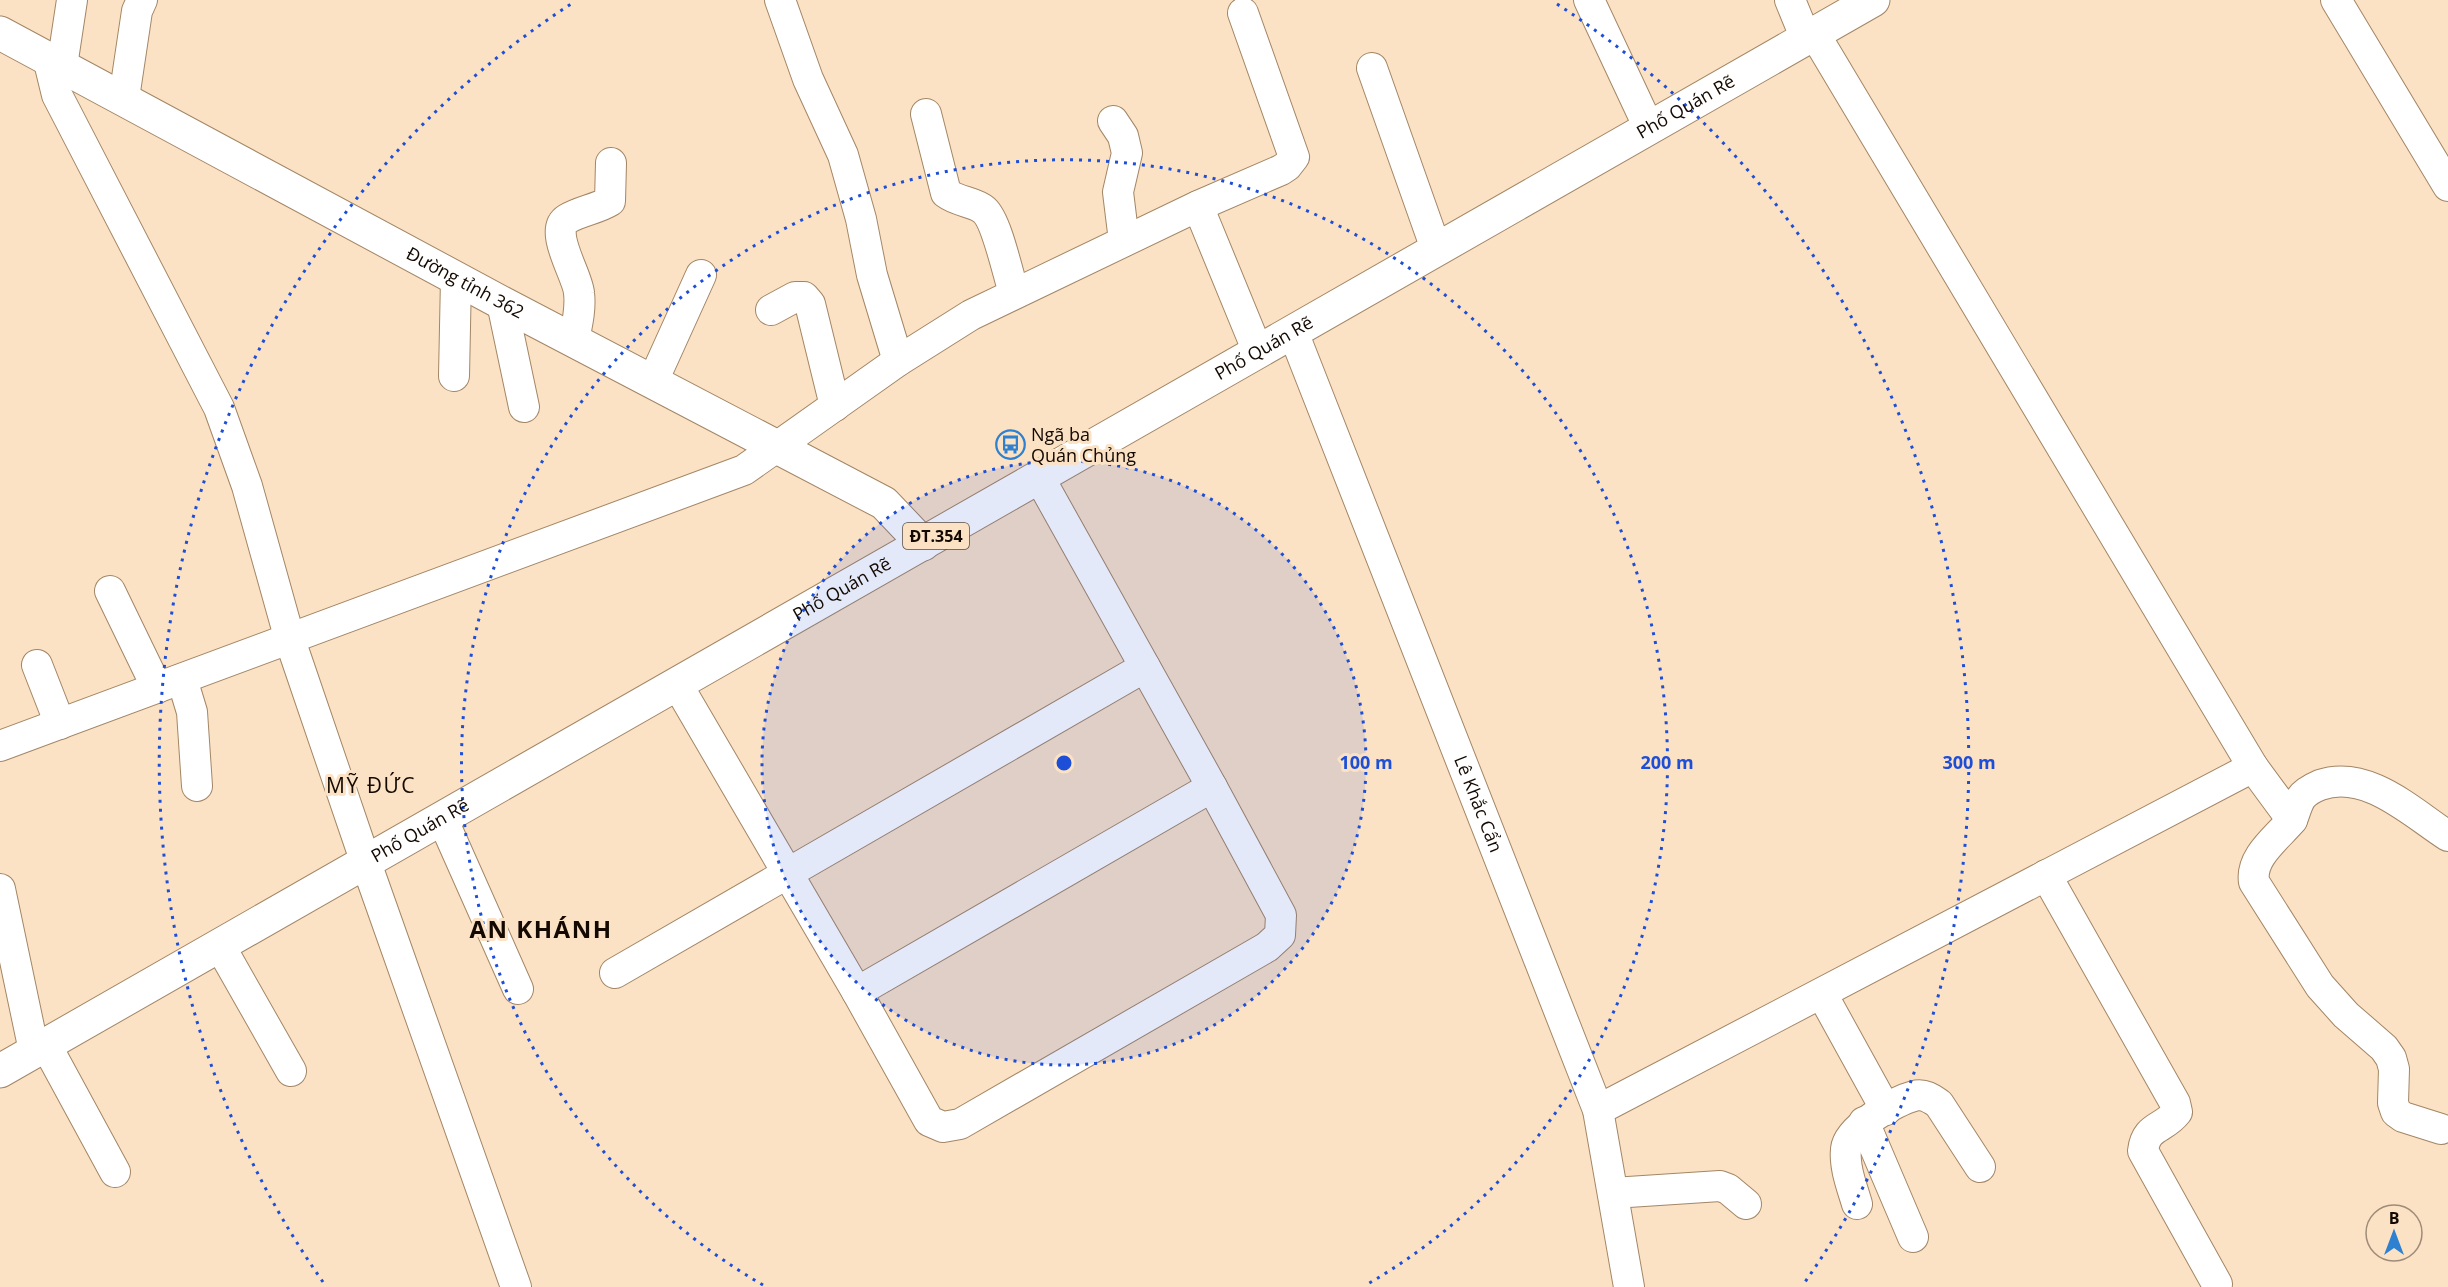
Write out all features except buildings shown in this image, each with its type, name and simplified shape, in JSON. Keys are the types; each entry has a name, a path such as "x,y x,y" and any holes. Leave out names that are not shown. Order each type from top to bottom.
{"main road":[{"name":"Phố Quán Rẽ","path":"0,1071 220,946 365,860 923,544 1873,0"},
{"name":"Đường tỉnh 362","path":"0,33 502,303 884,503 923,544"}],"street":[{"path":"72,0 55,62 57,96 219,408 247,486 290,640 516,1287"},
{"path":"124,99 137,11 142,0"},
{"path":"780,0 808,80 843,155 861,219 872,275 898,361"},
{"path":"1589,0 1649,128"},
{"path":"1790,0 2253,767 2292,820"},
{"path":"2336,0 2448,186"},
{"path":"0,746 744,470 898,361 971,315 1198,206 1281,170 1294,157 1243,13"},
{"path":"1372,68 1436,249"},
{"path":"926,114 946,193 955,200 983,208 992,219 1014,294"},
{"path":"1113,121 1123,136 1127,153 1118,192 1124,241"},
{"path":"574,340 580,305 579,291 560,238 561,226 566,219 601,207 610,201 611,163"},
{"path":"1198,206 1258,352"},
{"path":"652,381 701,275"},
{"path":"454,376 456,278"},
{"path":"771,310 795,297 804,297 810,304 835,406"},
{"path":"502,303 524,407"},
{"name":"Lê Khắc Cẩn","path":"1293,332 1598,1110 1629,1287"},
{"path":"677,684 929,1120 943,1127 960,1124 1268,947 1280,934 1281,915 1039,477"},
{"path":"110,591 169,684 192,712 197,786"},
{"path":"37,665 60,724"},
{"path":"615,973 1145,667"},
{"path":"1598,1110 2253,767"},
{"path":"2441,1129 2403,1117 2396,1112 2393,1103 2394,1070 2391,1058 2384,1048 2346,1015 2320,986 2254,882 2252,870 2257,860 2292,820 2301,798 2313,788 2332,781 2359,783 2384,794 2448,836"},
{"path":"857,992 1212,787"},
{"path":"442,818 518,989"},
{"path":"2046,875 2175,1103 2176,1112 2171,1119 2150,1131 2145,1138 2143,1151 2217,1284"},
{"path":"0,889 7,957 40,1048 115,1172"},
{"path":"220,946 291,1071"},
{"path":"1822,994 1875,1116 1913,1237"},
{"path":"1857,1204 1847,1167 1846,1148 1852,1135 1875,1116 1915,1095 1929,1097 1939,1104 1980,1167"},
{"path":"1612,1193 1720,1186 1728,1189 1746,1204"}],"place":[{"name":"Ngã ba Quán Chủng","path":"1010,445"}],"district":[{"name":"MỸ ĐỨC","path":"371,786"},
{"name":"AN KHÁNH","path":"541,930"}]}
